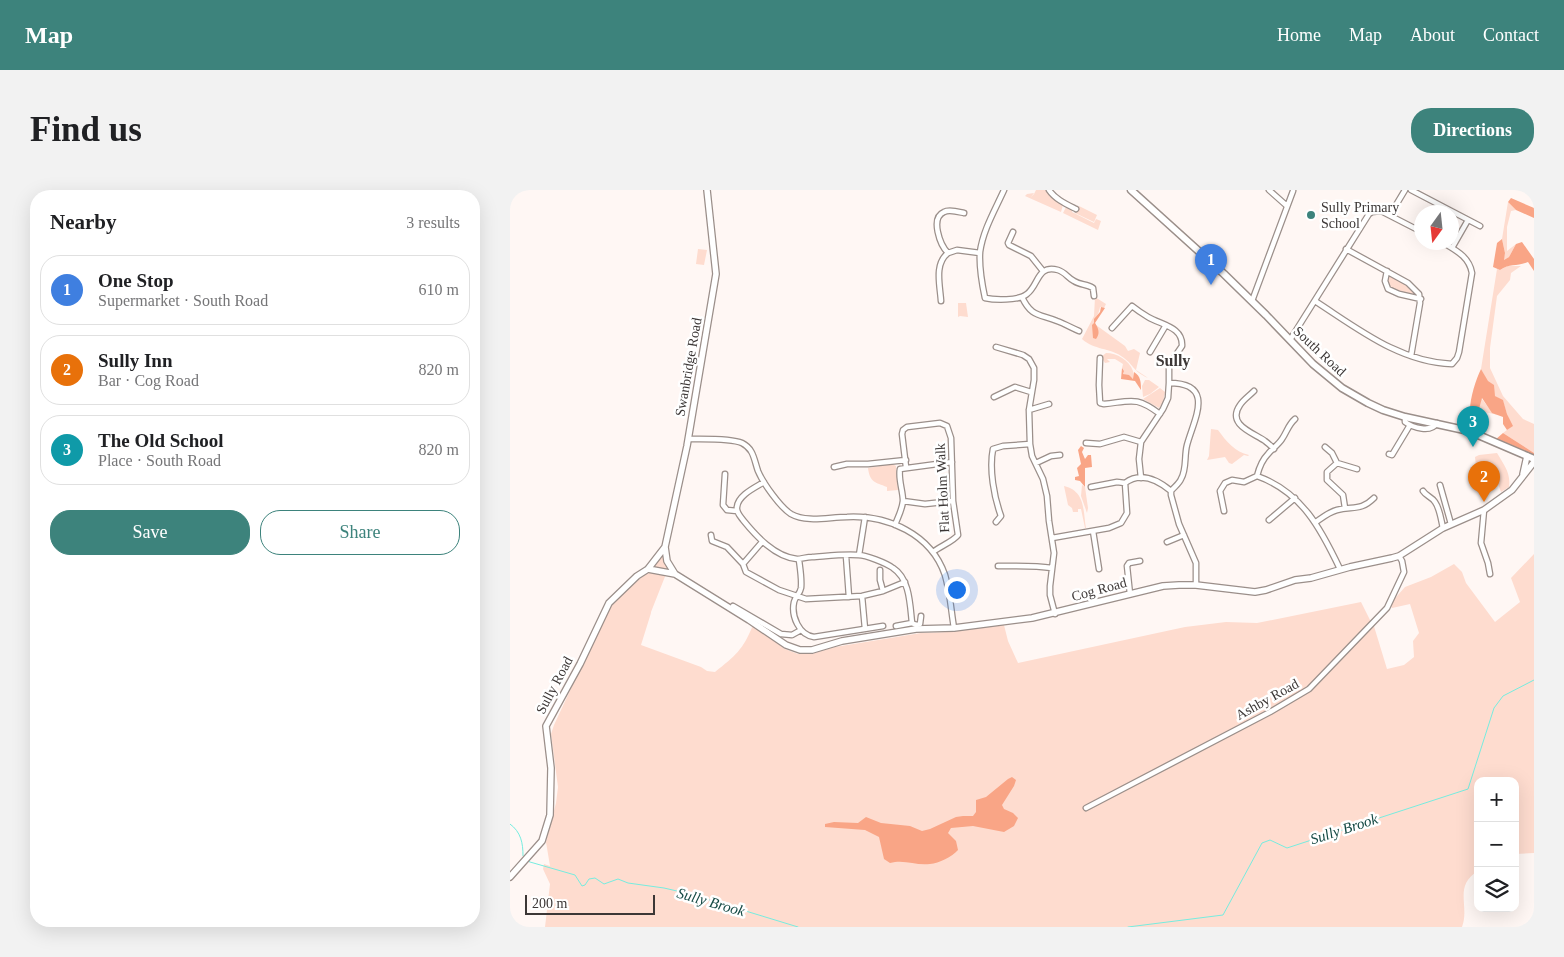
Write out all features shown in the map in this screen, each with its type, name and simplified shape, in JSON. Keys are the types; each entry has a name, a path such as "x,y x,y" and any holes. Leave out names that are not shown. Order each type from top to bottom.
{"main road":[{"name":"South Road","path":"1131,190 1224,274 1318,368 1342,388 1368,403 1405,417 1469,431 1527,456 1534,461"}],"street":[{"name":"Swanbridge Road","path":"665,547 689,439 716,274 707,190"},
{"path":"1004,190 986,230 980,252 984,298 992,300 1022,297 1029,293 1043,272 1050,269 1060,271 1075,282 1089,285 1093,288 1094,296"},
{"path":"1049,190 1057,198 1076,209"},
{"path":"1269,190 1287,206"},
{"path":"1390,215 1405,190"},
{"path":"1411,190 1480,226"},
{"path":"1252,301 1293,191"},
{"path":"948,253 940,243 938,233 940,215 947,211 964,213"},
{"path":"1290,340 1369,214 1381,211 1414,228"},
{"path":"1459,236 1468,220"},
{"path":"1013,232 1008,243 1009,245 1031,256 1043,272"},
{"path":"941,301 939,265 941,259 948,253 957,250 980,252"},
{"path":"1346,250 1387,271 1416,289 1420,294 1421,299 1411,356"},
{"path":"1315,301 1390,348 1411,356 1452,364 1457,358 1472,272 1468,260 1455,250"},
{"path":"1387,271 1385,281 1388,289 1399,294 1421,299"},
{"path":"1022,297 1026,306 1036,315 1056,320 1080,331"},
{"path":"1112,328 1132,306 1178,333 1182,342 1180,351 1170,364 1168,398 1160,414 1141,442 1139,459 1141,478"},
{"path":"1150,352 1166,325"},
{"path":"996,347 1016,352 1029,359 1034,372 1029,410 1030,444 1032,456 1046,488 1054,553 1050,595 1055,614"},
{"path":"1100,358 1100,403 1136,400 1160,414"},
{"path":"1169,383 1183,383 1186,385 1197,396 1199,405 1196,420 1187,444 1182,477 1171,491 1179,524 1196,563 1196,586"},
{"path":"994,397 1015,388 1031,392"},
{"path":"1254,391 1239,405 1237,418 1243,429 1266,441 1274,448"},
{"path":"1029,410 1050,404"},
{"path":"1405,417 1405,422 1410,425 1428,429 1435,427 1437,423"},
{"path":"1224,511 1220,491 1225,482 1232,480 1244,482 1257,476 1266,455 1283,438 1288,426 1295,419"},
{"name":"Flat Holm Walk","path":"906,460 903,430 907,427 946,424 951,438 953,501 958,533 957,536 933,552"},
{"path":"1389,454 1392,455 1410,425"},
{"path":"1086,443 1100,444 1124,437 1141,442"},
{"path":"689,439 737,441 744,444 752,452 764,482 784,508 796,516 809,519 864,518 895,525 916,536 933,552 939,562 945,577 954,628"},
{"path":"996,522 1001,516 996,497 992,462 994,449 1003,446 1030,444"},
{"path":"1324,447 1332,453 1337,463 1357,469"},
{"path":"1036,463 1051,456 1060,455"},
{"path":"1523,476 1527,456"},
{"path":"834,466 906,460 906,467"},
{"name":"Cog Road","path":"648,569 676,574 786,645 800,650 812,650 842,641 916,629 954,628 1055,614 1163,586 1196,586 1254,592 1295,580 1311,578 1340,569 1392,558 1399,556 1443,528 1484,510 1512,490 1534,461"},
{"path":"895,525 902,510 903,501 900,469 952,462"},
{"path":"1337,463 1327,472 1327,480 1343,495 1345,508"},
{"path":"725,474 722,505 727,510 737,511"},
{"path":"1257,476 1281,488 1294,498 1316,522 1340,569"},
{"path":"1091,487 1148,478 1160,482 1171,491"},
{"path":"764,482 747,493 739,502 737,511 750,530 762,542 784,555 799,560 809,557 859,554 893,567 905,582 909,596 912,623"},
{"path":"1052,538 1116,526 1125,518 1128,506 1125,483"},
{"path":"1440,485 1452,524"},
{"path":"1423,491 1439,508 1443,528"},
{"path":"1268,520 1294,498"},
{"path":"1316,522 1330,512 1345,508 1363,507 1374,498"},
{"path":"903,501 924,504 953,501"},
{"path":"1484,510 1481,543 1490,574"},
{"path":"859,554 864,518"},
{"path":"1092,531 1098,569"},
{"path":"711,535 712,541 727,547 743,564 746,572 779,590 806,599 862,596 883,591 905,582"},
{"path":"1167,542 1184,535"},
{"path":"743,564 762,542"},
{"path":"665,547 667,561 676,574"},
{"name":"Sully Road","path":"510,877 542,841 550,815 551,768 546,726 580,664 609,603 637,576 648,569 665,547"},
{"path":"846,556 849,597"},
{"name":"Ashby Road","path":"1086,808 1270,712 1309,689 1387,608 1404,572 1399,556"},
{"path":"799,560 801,587 794,604 795,619 801,630 814,637 883,626"},
{"path":"1130,594 1126,566 1129,563 1140,561"},
{"path":"998,566 1052,568"},
{"path":"880,570 883,591"},
{"path":"862,596 865,628"},
{"path":"733,606 781,634 792,635 801,630"},
{"path":"896,626 912,623 920,624 921,616"}],"shaded area":[{"path":"1036,190 1046,190 1063,205 1061,212 1025,196 1034,193 1031,197 1034,194"},
{"path":"1511,198 1534,208 1534,218 1516,210 1508,202"},
{"path":"1508,202 1516,210 1511,211 1507,227 1507,251 1516,244 1509,257 1503,261 1505,253 1502,239"},
{"path":"1068,206 1072,209 1072,212 1094,223 1096,219 1101,221 1098,230 1063,213"},
{"path":"1079,206 1097,215 1094,222 1075,213"},
{"path":"1502,239 1505,253 1504,260 1509,257 1516,244 1522,242 1534,259 1534,271 1528,262 1507,266 1500,270 1493,267 1497,243"},
{"path":"698,249 707,250 704,265 696,264"},
{"path":"1507,266 1521,266 1511,273 1510,280 1497,296 1490,348 1490,368 1503,396 1523,419 1534,424 1534,453 1503,433 1512,426 1503,401 1495,396 1481,369 1497,269 1500,270"},
{"path":"1388,275 1408,285 1417,295 1396,292 1389,287 1386,280"},
{"path":"1095,297 1106,304 1104,308 1100,307 1095,320 1096,325 1125,346 1128,351 1134,349 1140,353 1136,370 1117,353 1087,343 1082,339 1094,316"},
{"path":"958,303 966,303 968,317 958,317"},
{"path":"1101,307 1105,308 1095,323 1098,331 1096,339 1093,338 1092,325"},
{"path":"1106,353 1126,360 1133,371 1134,379 1123,374 1123,364 1115,359 1107,359 1110,362 1105,363 1101,357"},
{"path":"1122,368 1123,374 1129,375 1133,379 1134,372 1138,376 1141,382 1141,390 1135,381 1121,379"},
{"path":"1481,369 1488,381 1494,385 1495,396 1503,400 1513,426 1507,430 1503,424 1503,417 1492,413 1482,398 1479,409 1486,418 1474,418 1475,427 1469,426 1472,394"},
{"path":"1145,380 1149,380 1159,387 1143,397 1142,386"},
{"path":"1160,388 1165,392 1163,402 1159,408 1143,399"},
{"path":"1481,398 1492,412 1498,415 1480,411"},
{"path":"1211,429 1218,430 1235,449 1249,455 1244,455 1232,464 1225,457 1207,460"},
{"path":"1503,433 1534,453 1534,457 1495,440"},
{"path":"1081,446 1084,448 1082,452 1085,459 1088,455 1091,455 1092,467 1085,468 1085,487 1080,481 1075,480 1075,477 1079,476 1077,468 1081,464 1078,450"},
{"path":"1497,453 1509,477 1509,487 1501,492 1495,476 1481,475 1478,481 1475,481 1470,467 1476,466 1475,457"},
{"path":"892,464 896,466 898,490 887,491 887,487 876,483 872,479 868,468"},
{"path":"1082,485 1085,487 1087,513 1081,496"},
{"path":"1064,486 1076,492 1080,497 1084,509 1086,528 1081,509 1078,509 1078,512 1073,512 1072,508 1068,505"},
{"path":"663,553 671,571 653,568 652,566"},
{"path":"1534,554 1534,853 1519,854 1519,777 1474,777 1474,874 1466,883 1464,890 1464,919 1462,927 545,927 550,884 543,869 544,864 550,866 546,842 558,787 551,734 609,607 644,575 649,573 666,574 651,612 641,645 701,667 707,671 715,672 742,647 753,625 785,649 798,654 811,654 835,647 921,633 948,632 1004,625 1008,641 1018,663 1185,627 1226,622 1257,623 1361,602 1373,623 1387,669 1404,665 1414,657 1413,641 1419,633 1410,604 1392,608 1390,604 1405,587 1431,577 1454,564 1462,572 1466,583 1495,622 1520,602 1511,578"},
{"path":"1012,777 1016,780 1014,786 1002,805 1004,809 1013,813 1018,818 1014,826 1004,832 973,826 951,828 948,833 956,841 958,850 949,857 934,863 890,863 884,859 879,837 865,830 825,827 825,824 834,822 858,823 866,817 881,823 910,826 922,831 930,829 956,817 973,816 976,812 976,800 986,797"}],"waterway":[{"name":"Sully Brook","path":"1128,927 1223,915 1262,843 1270,840 1287,848 1468,789 1494,708 1503,696 1534,680"},
{"name":"Sully Brook","path":"510,824 519,834 525,858"},
{"name":"Sully Brook","path":"528,861 575,875 582,886 589,879 595,878 604,884 618,879 628,883 690,894 798,927"}],"place":[{"name":"Sully Primary School","path":"1311,215"},
{"name":"One Stop","path":"1211,285"},
{"name":"The Old School","path":"1473,447"},
{"name":"Sully Inn","path":"1484,502"}],"district":[{"name":"Sully","path":"1173,360"}]}
